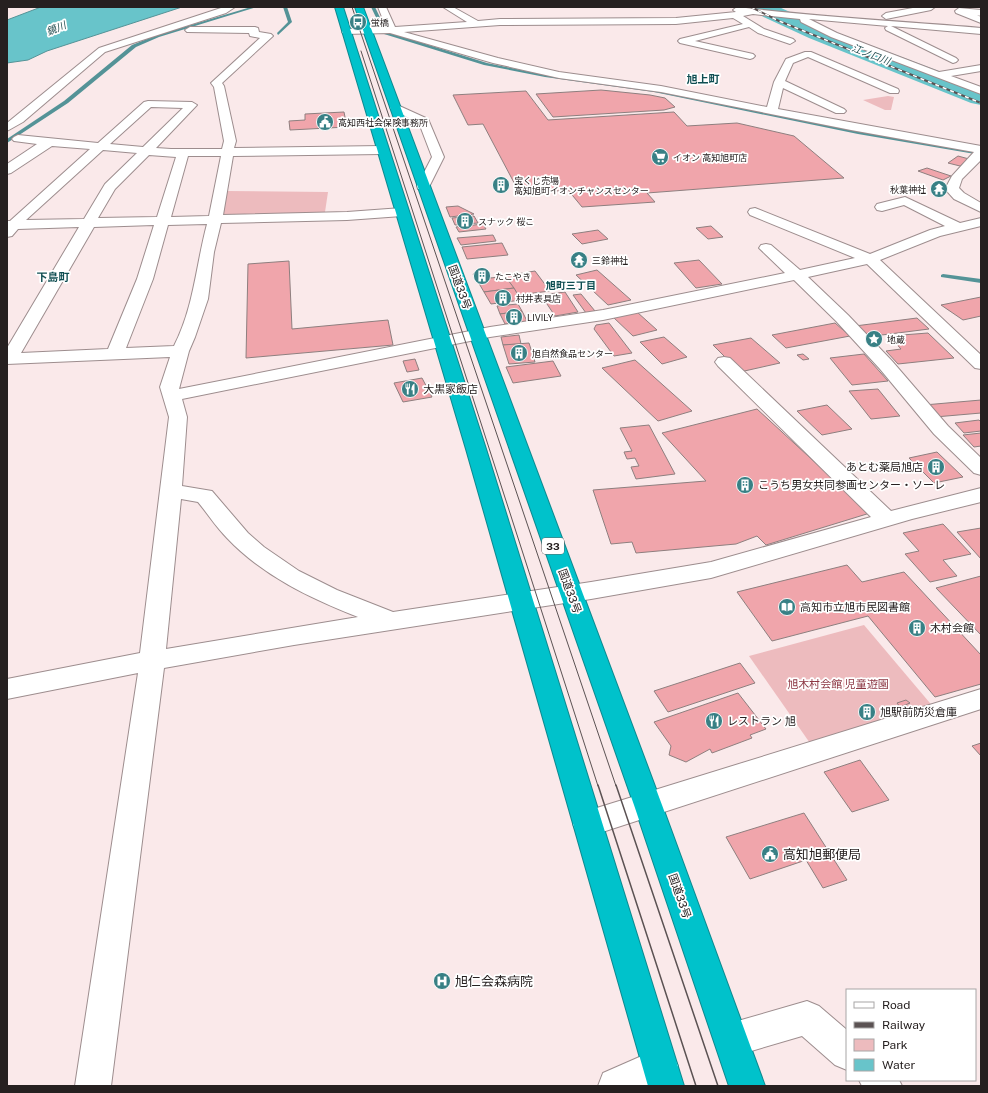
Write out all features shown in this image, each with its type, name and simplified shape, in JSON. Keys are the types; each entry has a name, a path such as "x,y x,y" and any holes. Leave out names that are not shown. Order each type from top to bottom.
{"highway":[{"name":"国道33号","path":"339,7 375,31"},
{"name":"国道33号","path":"359,7 375,31 394,107 648,805 747,1086"},
{"name":"国道33号","path":"375,31 382,150 476,450 663,1076"}],"street":[{"path":"7,128 102,50 223,11 231,7"},
{"path":"375,31 382,7"},
{"path":"447,7 475,23"},
{"path":"718,7 769,14 820,17 871,17 894,16 910,11 936,12 981,31"},
{"path":"780,7 792,16 834,35 981,91"},
{"path":"981,13 959,11 981,20"},
{"path":"575,12 604,22"},
{"path":"375,31 475,23 676,21 736,16 752,12"},
{"path":"527,13 546,22"},
{"path":"736,16 761,31 790,41"},
{"path":"820,17 981,31"},
{"path":"879,23 953,60"},
{"path":"750,25 683,41 750,56"},
{"path":"93,1086 152,661 178,418 168,387 200,299 207,252 215,221 230,141 220,97 220,88 216,83 240,63 254,46 268,36 253,34 255,30 190,30"},
{"path":"375,31 399,34 537,78 660,89 979,154"},
{"path":"109,59 120,51"},
{"path":"772,112 779,82 789,61 808,54 894,91"},
{"path":"36,105 51,104 97,68"},
{"path":"937,75 981,68"},
{"path":"779,82 840,111"},
{"path":"593,84 652,94 916,147 979,154"},
{"path":"8,359 110,187 192,105 148,104 9,228"},
{"path":"18,139 183,153 382,150"},
{"path":"7,170 49,142"},
{"path":"115,354 145,280 183,153"},
{"path":"979,154 954,180 952,189 959,196 981,208"},
{"path":"882,208 905,201 957,227"},
{"path":"9,228 347,216 402,212"},
{"path":"755,212 870,259 981,364"},
{"path":"171,396 477,335 603,315 797,275 870,259 935,233 981,222"},
{"path":"766,248 797,275 847,323 886,365 941,430 981,469"},
{"path":"8,359 180,351"},
{"path":"724,362 886,519"},
{"path":"170,491 205,496 240,539 272,565 332,599 390,621"},
{"path":"7,689 183,654 521,602 715,569 886,519 981,495"},
{"path":"587,824 981,699"},
{"path":"730,1040 807,1018 846,1052"},
{"path":"616,1086 663,1076"}],"green space":[{"path":"888,96 894,97 891,110 885,110 863,100"},
{"path":"226,191 328,192 325,212 223,216"},
{"name":"旭木村会館 児童遊園","path":"864,625 935,709 812,746 749,656"}],"water":[{"name":"鏡川","path":"41,7 182,7 47,51 28,60 7,63 7,20"}],"building":[{"path":"601,90 665,98 675,107 664,110 553,117 536,94"},
{"name":"イオン 高知旭町店","path":"526,91 548,120 674,112 687,126 737,123 794,136 844,178 647,193 655,202 582,207 568,190 520,194 483,124 468,125 453,95"},
{"path":"344,112 347,127 290,130 289,121 305,120 305,114"},
{"path":"958,156 969,159 960,166 948,163"},
{"path":"927,168 951,176 943,180 918,171"},
{"path":"458,206 474,214 450,217 446,207"},
{"name":"スナック 桜こ","path":"474,216 478,223 455,225 452,218"},
{"path":"483,224 486,229 459,232 456,227"},
{"path":"711,226 723,237 708,239 696,228"},
{"path":"598,230 608,239 582,244 572,234"},
{"path":"493,235 496,241 461,245 457,238"},
{"path":"502,243 508,255 467,259 462,247"},
{"path":"699,260 722,284 696,288 674,263"},
{"path":"289,261 292,329 388,320 393,345 246,358 248,264"},
{"path":"597,270 631,300 608,305 576,275"},
{"path":"535,271 550,291 518,295 505,276"},
{"name":"たこやき","path":"488,272 491,278 477,280 473,274"},
{"path":"505,276 514,288 484,292 477,280"},
{"name":"村井表具店","path":"514,288 521,300 491,304 484,292"},
{"path":"565,292 578,312 555,316 541,295"},
{"path":"581,294 595,311 586,313 573,295"},
{"path":"981,297 981,316 963,320 941,305"},
{"path":"518,304 522,311 500,314 497,306"},
{"name":"LIVILY","path":"522,311 527,321 505,324 500,314"},
{"path":"637,312 657,330 633,336 613,317"},
{"path":"917,318 929,329 866,337 855,326"},
{"path":"609,323 632,353 614,356 594,329 596,325"},
{"path":"835,323 850,336 786,348 772,335"},
{"path":"928,333 954,358 898,364 886,351 901,349 889,336"},
{"path":"519,335 521,344 503,345 501,337"},
{"path":"664,337 687,357 662,364 640,342"},
{"path":"751,338 780,363 740,372 713,345"},
{"name":"旭自然食品センター","path":"529,343 535,362 509,364 503,345"},
{"path":"803,354 809,359 803,360 797,355"},
{"path":"864,354 888,381 852,385 830,358"},
{"path":"415,359 419,370 407,372 403,361"},
{"path":"635,360 692,411 658,421 602,368"},
{"path":"553,361 561,376 513,383 506,367"},
{"path":"422,378 432,397 403,402 394,383"},
{"path":"878,389 900,416 871,419 849,391"},
{"path":"981,400 981,413 935,417 924,405"},
{"path":"827,405 852,429 822,435 797,411"},
{"name":"こうち男女共同参画センター・ソーレ","path":"757,409 870,513 766,545 757,536 736,544 636,553 632,542 611,544 593,490 706,481 662,433"},
{"path":"979,420 981,422 981,431 964,433 955,423"},
{"path":"649,425 675,474 636,479 631,467 639,466 635,458 627,459 624,452 632,451 620,428"},
{"path":"981,433 981,446 974,447 963,435"},
{"name":"あとむ薬局旭店","path":"937,452 963,477 934,483 909,458"},
{"path":"943,524 971,554 943,560 957,576 930,582 905,554 919,551 903,533"},
{"path":"981,528 981,559 957,532"},
{"name":"木村会館","path":"847,565 862,582 904,572 981,655 981,684 935,697 868,616 772,641 737,592"},
{"path":"981,576 981,635 936,588"},
{"path":"740,663 755,683 668,712 654,691"},
{"path":"738,693 766,729 750,735 752,738 712,753 710,749 686,762 669,755 671,746 654,722"},
{"path":"906,700 910,703 900,707 897,703"},
{"path":"981,743 981,756 972,746"},
{"path":"860,760 889,800 852,812 824,772"},
{"path":"804,813 847,880 823,888 806,860 750,879 726,837"}],"waterway":[{"path":"7,141 66,102 134,46 158,36 255,7"},
{"path":"278,34 290,22 285,7"},
{"path":"373,7 385,33 486,64 545,76 654,91 858,132 981,153"},
{"name":"江ノ口川","path":"761,7 817,33 981,97"},
{"path":"943,276 981,281"}],"tram line":[{"path":"352,7 616,786"},
{"path":"361,51 598,786"},
{"path":"598,785 696,1086"},
{"path":"616,785 718,1086"}],"railway":[{"path":"751,7 779,21 981,103"}],"place":[{"name":"蛍橋","path":"358,22"},
{"name":"高知西社会保険事務所","path":"325,122"},
{"name":"イオン 高知旭町店","path":"660,157"},
{"name":"宝くじ売場 高知旭町イオンチャンスセンター","path":"501,185"},
{"name":"秋葉神社","path":"939,189"},
{"name":"スナック 桜こ","path":"465,221"},
{"name":"三鈴神社","path":"579,260"},
{"name":"たこやき","path":"482,276"},
{"name":"村井表具店","path":"503,298"},
{"name":"LIVILY","path":"514,317"},
{"name":"地蔵","path":"874,339"},
{"name":"旭自然食品センター","path":"519,353"},
{"name":"大黒家飯店","path":"410,389"},
{"name":"あとむ薬局旭店","path":"936,467"},
{"name":"こうち男女共同参画センター・ソーレ","path":"745,485"},
{"name":"高知市立旭市民図書館","path":"787,607"},
{"name":"木村会館","path":"917,628"},
{"name":"旭駅前防災倉庫","path":"867,712"},
{"name":"レストラン 旭","path":"714,721"},
{"name":"高知旭郵便局","path":"770,854"},
{"name":"旭仁会森病院","path":"442,981"}],"district":[{"name":"旭上町","path":"703,79"},
{"name":"下島町","path":"53,277"},
{"name":"旭町三丁目","path":"571,285"}]}
